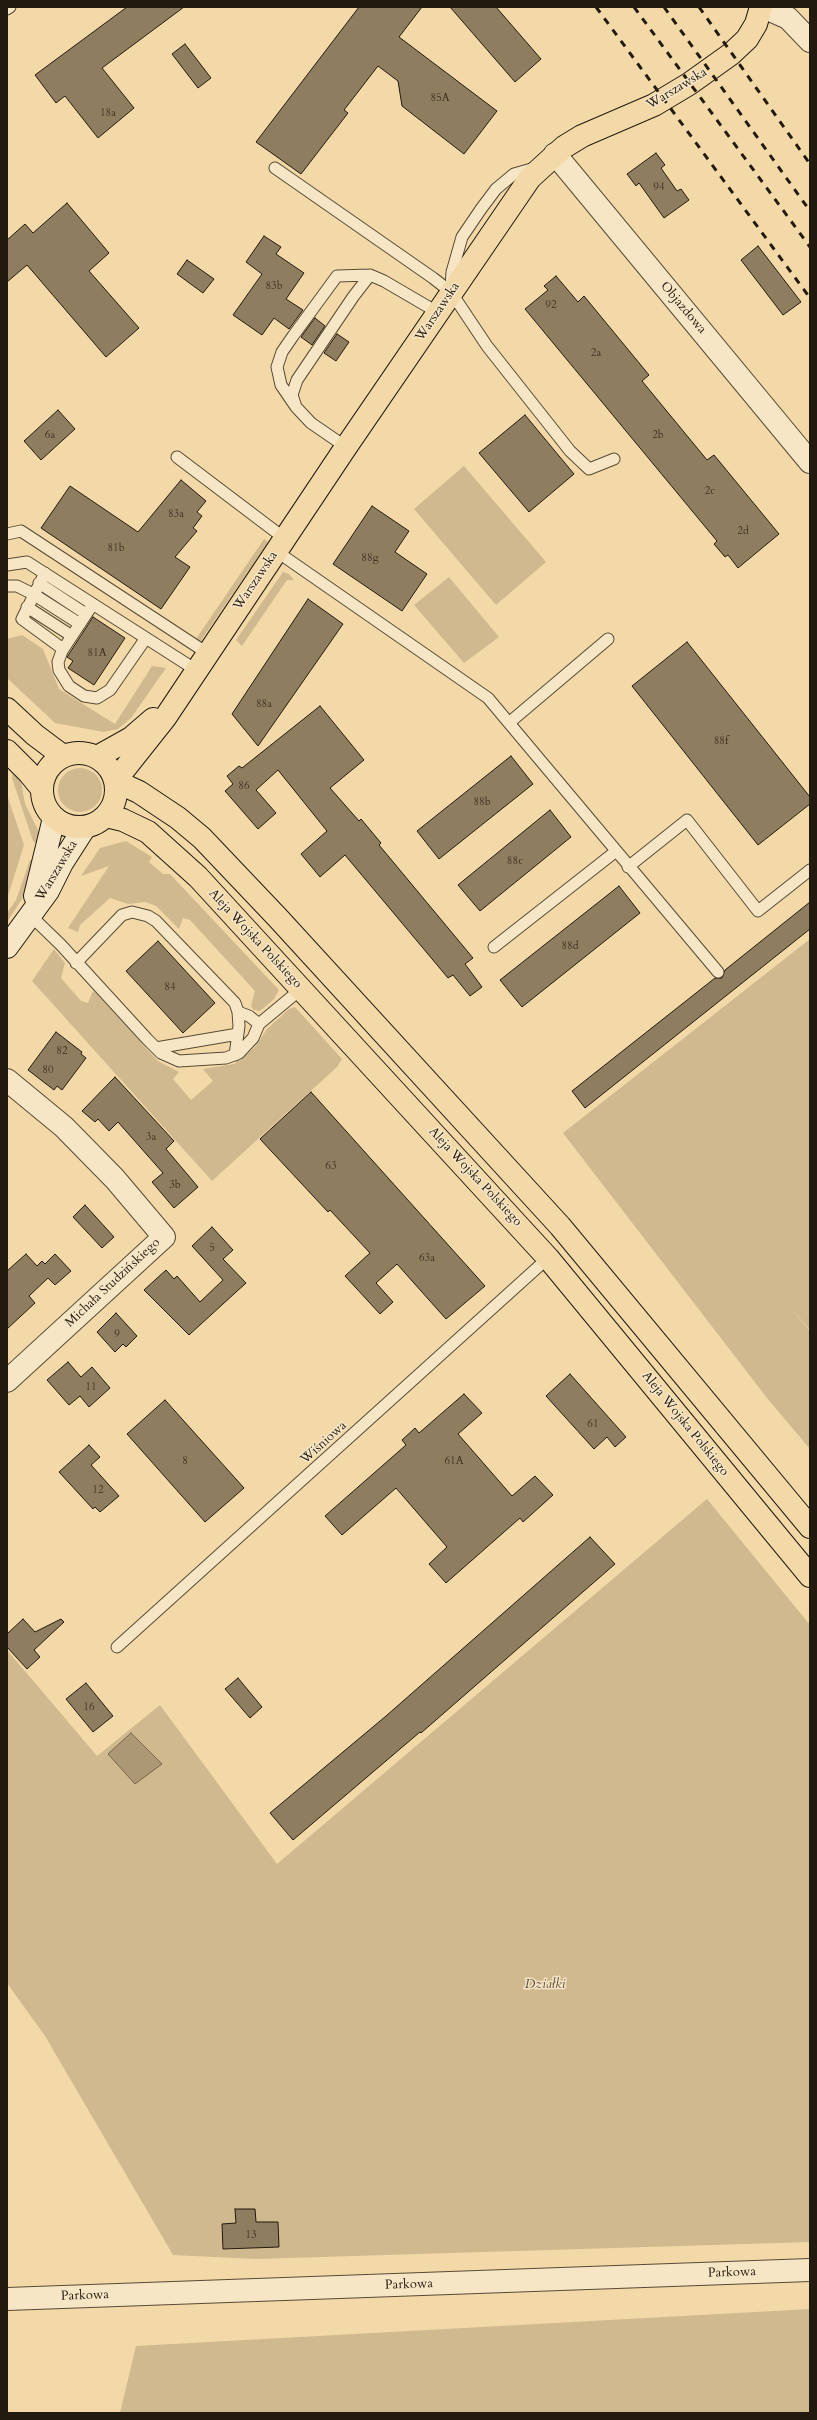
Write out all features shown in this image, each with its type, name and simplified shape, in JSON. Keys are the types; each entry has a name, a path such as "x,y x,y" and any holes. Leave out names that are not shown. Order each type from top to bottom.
{"main road":[{"name":"Warszawska","path":"116,781 160,724 182,692 280,544 510,205 530,178 548,161 582,136 654,104 689,84 731,54 747,38 756,24 762,7"},
{"name":"Warszawska","path":"97,757 143,728 182,692"},
{"path":"7,709 35,735 63,756"},
{"path":"7,751 42,789"},
{"path":"77,753 97,757 109,767 116,781 115,800 106,816 96,823 85,827 66,825 54,818 45,805 42,789 46,772 63,756 77,753"},
{"path":"116,781 163,806 202,838 284,924 560,1226 810,1527"},
{"name":"Aleja Wojska Polskiego","path":"106,816 136,825 175,854 301,989 548,1258 810,1576"}],"street":[{"path":"762,7 794,12 810,41"},
{"name":"Objazdowa","path":"548,161 810,462"},
{"name":"Warszawska","path":"29,914 54,818"},
{"name":"Warszawska","path":"7,947 29,914 48,891 62,863 85,827"},
{"name":"Michała Studzińskiego","path":"7,1080 33,1100 69,1133 115,1179 164,1237 7,1381"},
{"name":"Parkowa","path":"7,2299 810,2270"}],"lane":[{"path":"275,168 451,292 488,346 570,451 589,469 614,459"},
{"path":"346,447 321,432 296,407 281,385 277,367 282,352 337,276 370,275 384,281 438,312"},
{"path":"296,407 292,395 297,380 352,297 370,275"},
{"path":"176,457 280,544 488,698 510,722 615,852 718,972"},
{"path":"7,534 22,531 202,662"},
{"path":"7,565 27,562 45,573 90,609"},
{"path":"45,573 27,607 22,620 63,649"},
{"path":"39,583 146,638 202,662"},
{"path":"7,586 17,586 34,594 80,624"},
{"path":"27,607 72,636"},
{"path":"90,609 63,649 58,662 64,678 69,686 84,696 97,698 110,690 146,638"},
{"path":"510,722 608,639"},
{"path":"628,867 687,820 758,911 810,870"},
{"path":"494,947 615,852"},
{"path":"76,963 122,915 141,913 156,921 235,1004 238,1012 238,1034 235,1055"},
{"path":"29,914 61,945 156,1048 168,1057 179,1061 226,1058 235,1055 246,1048 259,1024 301,989"},
{"path":"238,1012 249,1016 259,1024"},
{"path":"156,1048 238,1034"},
{"name":"Wiśniowa","path":"117,1647 456,1343 548,1258"}],"green space":[{"path":"464,466 546,562 496,605 414,509"},
{"path":"264,539 268,542 200,642 196,639"},
{"path":"283,572 289,574 294,580 287,580 242,646 236,640"},
{"path":"449,577 499,637 464,663 414,605"},
{"path":"22,635 43,649 59,689 115,724 152,666 166,668 131,718 118,729 104,732 55,723 7,678 7,639"},
{"path":"14,768 20,775 25,804 39,832 38,845 33,841 12,778"},
{"path":"80,768 92,772 98,778 102,790 98,802 92,808 80,812 68,808 62,802 58,790 62,778 68,772"},
{"path":"7,795 24,845 7,899"},
{"path":"126,841 152,857 149,862 163,874 170,874 279,990 274,999 260,1011 254,1010 251,1006 255,991 190,920 183,918 179,929 156,906 145,902 128,904 110,898 80,925 78,932 68,928 109,866 81,876 100,848"},
{"path":"34,858 22,899 7,922 7,913 16,900 30,860"},
{"path":"810,939 810,1330 788,1305 810,1331 810,1449 767,1398 563,1133"},
{"path":"54,949 65,963 61,978 81,1001 88,1003 93,991 96,993 158,1061 179,1072 173,1079 191,1100 213,1081 203,1069 234,1064 254,1048 267,1029 289,1009 295,1007 342,1059 337,1067 212,1181 32,981"},
{"name":"Działki","path":"707,1499 810,1625 810,2242 256,2259 173,2255 45,2036 7,1983 7,1650 97,1756 160,1705 277,1864"},
{"path":"810,2309 810,2413 120,2413 136,2346"}],"shaded area":[{"path":"131,1733 162,1764 135,1784 108,1754"}],"building":[{"path":"127,7 184,7 102,68 134,108 98,138 65,96 56,103 35,75"},
{"path":"359,7 422,7 399,37 497,111 464,154 402,106 398,81 378,66 344,110 348,113 301,174 256,142"},
{"path":"450,7 496,7 541,59 515,82"},
{"path":"185,44 211,78 198,88 172,54"},
{"path":"656,153 665,165 661,168 677,191 681,189 689,200 664,218 639,183 636,186 627,174"},
{"path":"67,203 109,253 89,271 139,328 106,357 27,265 7,282 7,240 25,224 33,233"},
{"path":"264,236 281,247 276,254 304,273 286,299 303,310 289,329 274,318 262,335 233,315 262,274 246,262"},
{"path":"758,246 801,302 783,315 741,260"},
{"path":"187,260 214,279 203,293 177,274"},
{"path":"556,276 578,302 584,296 649,375 642,381 707,460 714,455 779,534 738,568 728,555 725,557 714,544 717,541 525,309 548,290 544,286"},
{"path":"315,318 325,326 312,345 301,337"},
{"path":"337,334 349,342 336,361 324,353"},
{"path":"58,410 75,429 41,460 24,441"},
{"path":"525,415 574,474 529,512 479,453"},
{"path":"181,480 206,501 197,512 202,516 193,528 197,531 175,557 190,567 161,609 41,528 70,486 138,532"},
{"path":"372,506 409,531 395,552 427,574 402,611 333,564"},
{"path":"308,599 343,624 258,746 232,714"},
{"path":"93,617 125,638 94,685 68,668 73,661 67,657"},
{"path":"687,642 810,797 810,804 758,845 632,686"},
{"path":"320,706 364,760 330,788 359,821 361,819 381,843 379,845 473,958 465,964 482,987 470,996 453,975 448,978 345,855 320,877 301,854 327,831 278,770 256,790 276,813 258,829 225,791 233,784 227,776 239,766 242,768"},
{"path":"511,756 533,784 439,859 417,831"},
{"path":"550,810 571,837 480,911 458,885"},
{"path":"619,886 640,913 522,1007 500,980"},
{"path":"810,902 810,929 585,1108 572,1091 715,978 722,978 725,970"},
{"path":"158,941 215,1003 183,1033 126,971"},
{"path":"56,1032 82,1052 81,1054 86,1058 62,1090 57,1086 54,1090 28,1070"},
{"path":"115,1077 174,1141 166,1149 198,1187 174,1208 152,1182 163,1173 118,1122 109,1131 98,1119 95,1122 82,1111"},
{"path":"311,1092 485,1286 446,1319 397,1264 376,1283 393,1302 380,1314 345,1276 370,1253 330,1210 328,1212 260,1139"},
{"path":"85,1205 114,1237 102,1248 73,1217"},
{"path":"212,1227 233,1250 223,1259 246,1283 189,1335 144,1290 166,1270 174,1279 177,1276 200,1302 223,1280 192,1246"},
{"path":"26,1254 37,1266 42,1261 45,1264 55,1254 71,1271 55,1285 48,1278 29,1296 35,1303 7,1329 7,1271"},
{"path":"116,1313 137,1336 126,1347 123,1344 115,1352 97,1332"},
{"path":"68,1362 81,1377 92,1367 110,1388 89,1407 80,1396 69,1405 47,1380"},
{"path":"570,1374 626,1437 615,1447 607,1437 594,1449 546,1396"},
{"path":"464,1394 482,1413 458,1434 512,1496 535,1476 553,1495 523,1522 520,1518 446,1583 429,1564 447,1547 396,1488 342,1535 325,1516 406,1445 402,1440 415,1428 419,1433"},
{"path":"165,1400 244,1488 205,1522 127,1434"},
{"path":"89,1445 100,1457 91,1465 119,1496 100,1512 95,1507 93,1509 59,1472"},
{"path":"590,1537 615,1564 421,1733 420,1732 293,1840 270,1813 386,1716"},
{"path":"23,1619 35,1632 61,1619 64,1622 34,1650 40,1657 27,1669 7,1647 7,1634"},
{"path":"238,1678 262,1707 250,1718 225,1689"},
{"path":"86,1683 113,1716 93,1732 66,1699"},
{"path":"235,2209 255,2209 256,2222 278,2222 279,2247 223,2249 222,2224 236,2223"}],"railway":[{"path":"596,7 810,298"},
{"path":"634,7 810,247"},
{"path":"664,7 810,211"},
{"path":"699,7 810,164"}]}
